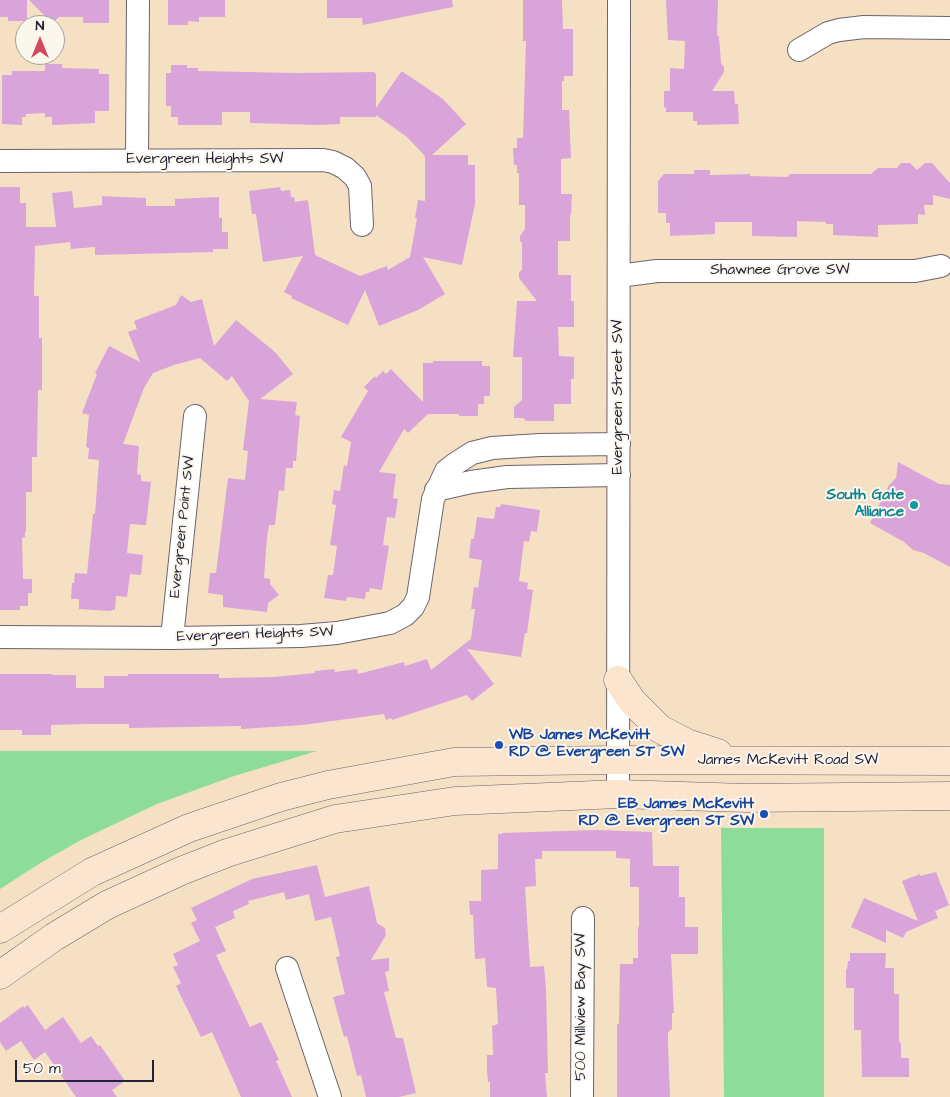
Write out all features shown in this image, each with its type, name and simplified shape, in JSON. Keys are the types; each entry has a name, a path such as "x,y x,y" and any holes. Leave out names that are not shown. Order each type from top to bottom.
{"main road":[{"path":"618,680 632,701 660,729 687,743 743,760"},
{"name":"James McKevitt Road SW","path":"0,929 92,872 188,828 281,797 328,785 454,762 618,760 950,761"},
{"path":"0,975 54,937 116,901 181,871 227,853 335,819 455,801 618,794 746,798 950,796"}],"street":[{"path":"136,161 138,0"},
{"name":"Evergreen Street SW","path":"618,794 619,0"},
{"path":"799,50 828,33 839,30 864,28 950,28"},
{"name":"Evergreen Heights SW","path":"0,160 323,160 333,162 355,177 360,186 362,225"},
{"name":"Shawnee Grove SW","path":"619,276 657,272 915,270 941,266"},
{"name":"Evergreen Point SW","path":"172,638 195,416"},
{"name":"Evergreen Heights SW","path":"0,638 254,638 319,635 390,623 405,615 418,598 433,499 446,471 465,456 482,449 540,445 619,444"},
{"path":"436,490 507,476 619,475"},
{"name":"500 Millview Bay SW","path":"582,1097 583,918"},
{"path":"287,968 330,1097"}],"green space":[{"path":"0,751 317,751 231,777 157,804 81,840 0,889"},
{"path":"721,828 824,828 824,1097 724,1097"}],"building":[{"path":"0,0 27,0 27,15 15,15 15,21 8,21 8,17 0,17"},
{"path":"29,0 109,0 109,23 83,23 83,17 44,15"},
{"path":"168,0 225,0 225,17 199,17 199,22 188,21 188,25 168,25"},
{"path":"327,0 452,0 453,7 363,25 362,18 327,18"},
{"path":"523,0 562,0 563,29 573,29 573,76 564,76 564,81 562,81 562,110 569,110 571,158 561,159 561,194 572,194 570,241 558,241 558,275 571,275 574,327 558,327 559,356 574,357 574,379 571,379 571,404 554,404 554,421 526,421 523,418 514,418 514,407 522,400 522,357 513,357 517,301 537,301 519,278 519,272 522,270 522,243 520,236 525,229 525,205 519,205 519,173 517,173 517,165 514,165 513,148 517,148 517,138 523,138 526,41 523,41"},
{"path":"666,0 718,0 717,35 719,37 721,63 724,67 724,72 712,91 734,91 735,104 738,104 739,124 697,125 697,121 693,121 693,112 666,112 666,107 664,108 664,91 670,91 670,68 684,69 685,41 668,40"},
{"path":"45,65 62,65 62,68 99,69 99,74 109,74 109,111 95,111 95,123 52,125 52,117 45,117 45,113 26,114 26,117 22,117 22,125 2,124 2,75 12,75 12,71 45,71"},
{"path":"171,65 187,65 187,68 198,68 198,71 374,72 376,74 376,108 401,72 403,72 443,99 466,124 432,155 468,155 468,165 475,165 475,204 462,265 423,257 445,294 418,310 379,326 365,290 348,325 291,298 292,296 284,292 303,256 263,262 256,214 252,214 249,191 280,187 281,191 290,190 291,197 294,197 295,202 308,200 315,255 360,276 387,266 388,270 410,257 417,218 415,218 418,200 425,201 425,156 407,137 376,115 376,117 340,117 340,124 319,125 250,123 250,112 222,112 222,125 178,125 178,117 171,117 171,106 166,106 166,73 171,73"},
{"path":"901,163 910,163 917,170 925,163 932,163 950,183 950,199 933,195 933,205 924,205 925,215 918,214 918,224 878,225 878,237 833,235 833,224 797,221 797,237 752,236 752,222 715,222 715,234 670,236 670,223 666,223 666,213 658,213 658,181 664,174 694,174 694,170 710,170 710,175 750,174 750,176 787,177 790,174 871,174 878,168 897,168"},
{"path":"0,187 20,187 20,203 26,203 26,227 56,227 52,193 72,191 74,208 102,205 102,196 146,198 146,206 175,206 175,199 219,197 219,218 222,218 222,232 228,232 228,249 213,249 213,252 95,255 95,247 71,249 70,242 35,246 34,296 39,296 39,338 42,338 42,390 38,390 37,457 32,457 32,492 26,492 26,532 25,537 22,538 23,579 32,579 32,593 28,593 28,606 20,606 20,610 0,610"},
{"path":"181,295 191,302 202,299 214,346 236,320 275,352 293,374 260,399 297,402 295,415 300,416 296,461 293,461 293,468 286,468 284,491 279,490 275,525 269,525 267,537 264,578 270,579 270,584 279,595 268,603 267,612 223,607 223,595 208,593 210,573 216,573 228,478 245,480 248,451 243,450 249,401 232,376 227,381 200,358 153,373 144,388 123,444 139,446 137,474 141,475 141,481 151,482 146,525 130,524 127,553 143,555 141,575 130,574 127,597 116,596 115,610 79,609 79,599 71,599 72,583 74,583 75,573 87,574 93,514 95,514 99,460 88,459 89,448 86,447 89,415 82,413 97,374 95,373 109,346 140,362 128,332 137,329 134,321 176,305"},
{"path":"433,361 482,361 482,366 490,366 490,396 484,396 484,404 478,404 478,416 428,414 408,433 404,429 379,472 396,474 393,498 398,499 395,518 387,517 383,545 389,546 382,590 370,588 369,592 366,592 365,599 347,597 346,601 324,598 328,575 333,575 337,546 330,545 336,505 332,504 334,490 340,491 344,465 347,466 351,442 341,437 368,391 364,387 375,376 376,378 383,371 386,374 391,369 423,402 423,363 433,363"},
{"name":"South Gate Alliance","path":"898,462 939,484 950,485 950,567 924,553 913,550 904,542 870,523 889,485 896,478"},
{"path":"501,504 540,510 537,532 531,531 529,542 524,541 519,581 528,583 527,589 533,590 527,633 525,633 521,657 467,649 494,684 472,701 467,695 392,720 391,718 386,720 384,714 303,725 241,729 241,726 129,728 129,724 51,725 51,735 22,735 22,730 0,730 0,674 76,675 76,688 104,688 104,676 128,676 128,674 219,674 219,678 275,677 334,669 335,672 357,669 358,674 404,662 405,666 427,659 431,670 471,639 475,609 471,609 474,587 478,588 482,560 469,558 471,539 474,539 477,517 494,519 496,507 500,507"},
{"path":"596,830 652,832 653,866 679,866 679,897 685,897 685,927 698,927 698,954 671,954 674,1013 672,1013 672,1029 668,1032 670,1097 617,1097 617,1024 619,1024 620,964 633,964 633,958 638,958 639,887 630,887 630,859 616,858 616,851 542,851 542,859 535,859 536,886 525,887 530,967 544,966 548,1073 545,1073 547,1097 490,1097 487,1055 493,1055 492,1026 498,1024 496,988 487,987 485,958 475,959 473,915 470,915 469,901 481,901 481,870 498,869 498,834"},
{"path":"317,865 325,897 369,886 377,923 385,928 386,935 371,960 389,958 389,971 385,972 389,991 384,992 396,1038 403,1038 416,1093 399,1097 366,1097 361,1075 357,1076 347,1036 344,1037 333,997 345,994 336,957 340,956 331,917 315,921 309,894 286,900 284,892 248,901 249,904 233,911 235,918 215,927 226,951 216,955 250,1027 261,1022 279,1060 276,1061 292,1097 241,1097 212,1032 201,1037 176,986 181,983 173,967 178,965 173,954 200,941 191,923 197,920 191,908 252,879"},
{"path":"936,872 949,905 935,911 938,918 906,932 903,938 886,930 886,943 851,927 864,898 918,921 902,881 920,874 920,876"},
{"path":"850,953 886,953 885,968 894,968 894,994 899,994 901,1058 909,1058 909,1077 862,1077 861,1030 854,1030 854,988 846,988 846,969 848,961 850,961"},
{"path":"28,1005 45,1030 63,1017 81,1043 91,1036 98,1046 100,1045 125,1081 112,1090 117,1097 76,1097 45,1052 34,1060 21,1041 6,1051 0,1042 0,1023 23,1006 24,1008"}],"place":[{"name":"South Gate Alliance","path":"914,505"},
{"name":"WB James McKevitt RD @ Evergreen ST SW","path":"499,745"},
{"name":"EB James McKevitt RD @ Evergreen ST SW","path":"764,814"}]}
